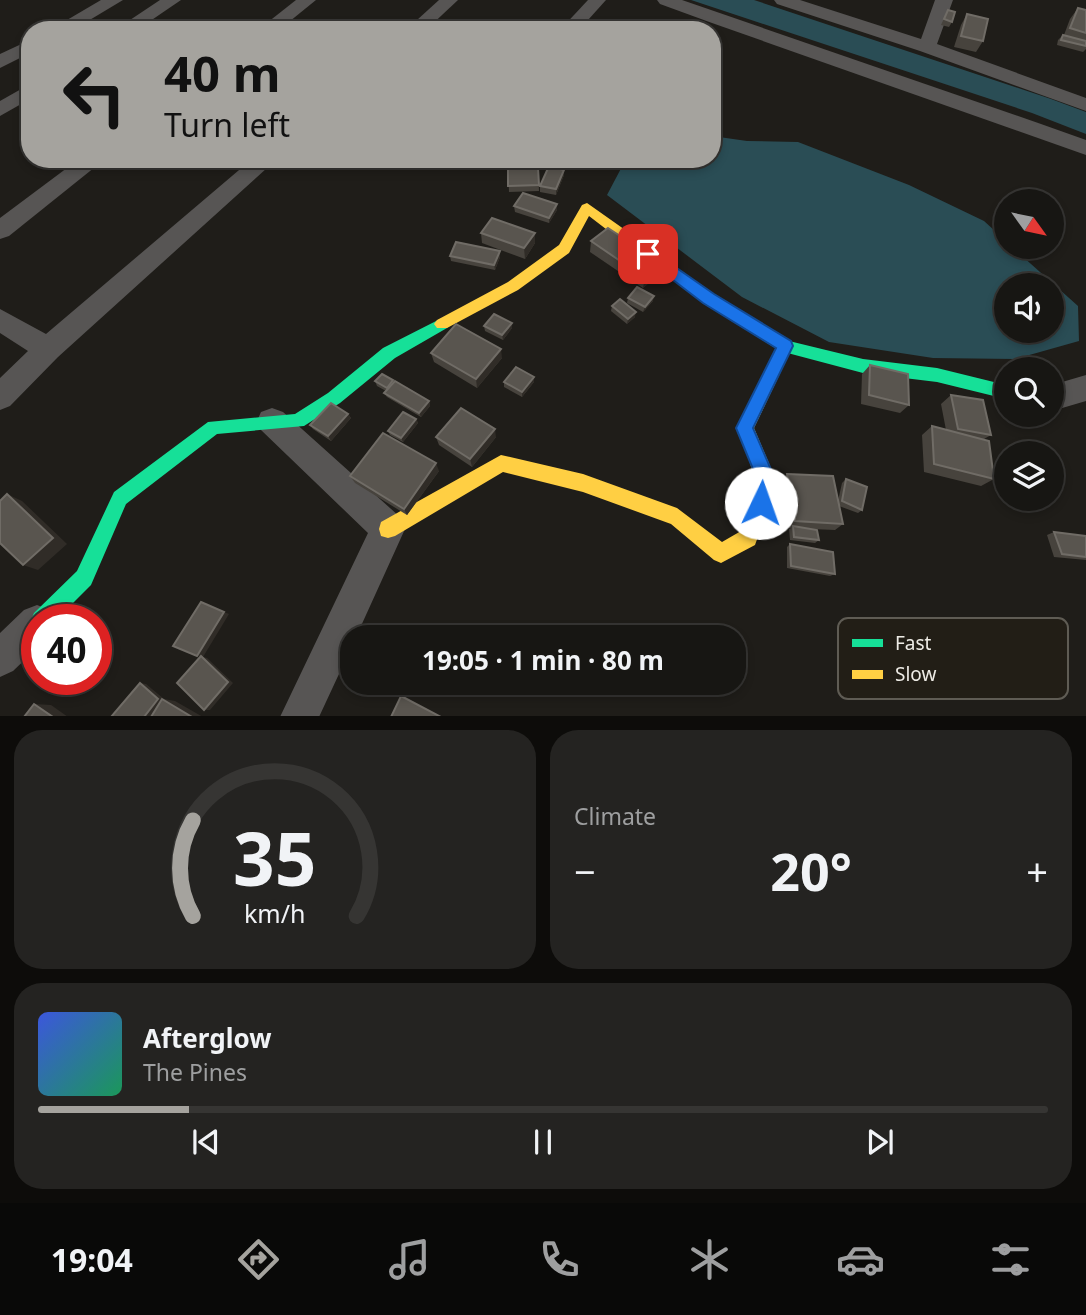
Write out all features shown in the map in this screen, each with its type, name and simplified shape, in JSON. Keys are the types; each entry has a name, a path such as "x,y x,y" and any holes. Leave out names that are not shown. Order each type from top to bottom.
{"street":[{"path":"76,21 114,0"},
{"path":"138,21 172,0"},
{"path":"279,21 307,0"},
{"path":"425,21 449,0"},
{"path":"577,21 597,0"},
{"path":"666,0 720,21"},
{"path":"783,0 927,47 1086,105"},
{"path":"927,47 944,0"},
{"path":"721,21 1000,115 1086,148"},
{"path":"0,62 21,51"},
{"path":"0,110 21,96"},
{"path":"0,230 82,168"},
{"path":"0,397 48,349 256,168"},
{"path":"57,604 85,578 120,498 214,427 298,421 334,398 389,353 513,286 564,249 587,208 709,299 785,346 863,366 937,375 994,389"},
{"path":"0,320 48,349"},
{"path":"299,716 388,529 501,463 583,482 677,517 722,553 748,538 761,503 764,474 745,428 785,346"},
{"path":"1064,394 1086,388"},
{"path":"272,421 388,529"},
{"path":"0,658 21,638"}],"water":[{"path":"691,0 754,0 1051,99 1086,112 1086,134 1032,113"},
{"path":"721,137 747,141 798,142 909,185 984,221 994,230 994,259 1025,259 1041,273 994,273 994,343 1064,343 1064,293 1078,306 1079,341 1022,357 933,358 829,342 742,297 607,195 621,168 721,168"}],"building":[{"path":"1078,8 1086,10 1086,33 1070,28"},
{"path":"948,10 955,12 952,22 944,19"},
{"path":"967,14 988,19 983,41 961,36"},
{"path":"1063,35 1086,41 1086,46 1061,40"},
{"path":"538,168 539,185 508,186 508,169"},
{"path":"548,168 564,170 556,189 540,186"},
{"path":"523,193 557,204 549,218 514,206"},
{"path":"492,218 535,233 524,248 481,233"},
{"path":"608,228 661,263 645,278 591,241"},
{"path":"456,242 500,251 494,265 450,256"},
{"path":"637,287 654,296 645,307 628,298"},
{"path":"620,299 636,312 628,319 612,306"},
{"path":"494,314 512,323 502,335 484,326"},
{"path":"456,324 501,349 476,379 431,353"},
{"path":"870,365 908,374 909,405 869,395"},
{"path":"516,367 534,377 522,392 504,382"},
{"path":"382,374 393,380 387,388 375,381"},
{"path":"395,381 429,401 419,413 384,393"},
{"path":"951,395 983,400 991,435 958,429"},
{"path":"331,403 348,414 328,436 310,425"},
{"path":"461,408 495,429 470,459 436,437"},
{"path":"403,412 416,419 401,438 388,431"},
{"path":"932,426 989,441 994,479 934,464"},
{"path":"383,433 436,463 404,509 350,476"},
{"path":"787,474 833,476 843,524 795,521"},
{"path":"846,479 867,487 862,510 842,501"},
{"path":"7,494 53,538 23,565 0,543 0,501"},
{"path":"793,526 817,530 819,540 794,537"},
{"path":"1054,532 1086,536 1086,557 1062,554"},
{"path":"790,544 833,552 835,574 791,566"},
{"path":"201,602 224,612 197,656 173,646"},
{"path":"201,656 228,682 204,710 177,683"},
{"path":"140,683 158,699 145,716 112,716"},
{"path":"401,696 439,716 391,716"},
{"path":"162,699 190,716 152,716"},
{"path":"34,704 52,716 25,716"}],"traffic: fast":[{"path":"650,255 709,299 785,346 863,366 937,375 994,389"},
{"path":"57,604 84,578 120,498 214,427 298,421 334,398 389,353 442,324"}],"traffic: slow":[{"path":"442,324 513,286 564,249 587,208 650,255"},
{"path":"388,529 501,463 583,483 677,517 721,553 748,538 761,503 764,473 745,428 785,346"}],"route":[{"path":"648,254 709,299 785,346 745,428 764,474 761,503"}]}
